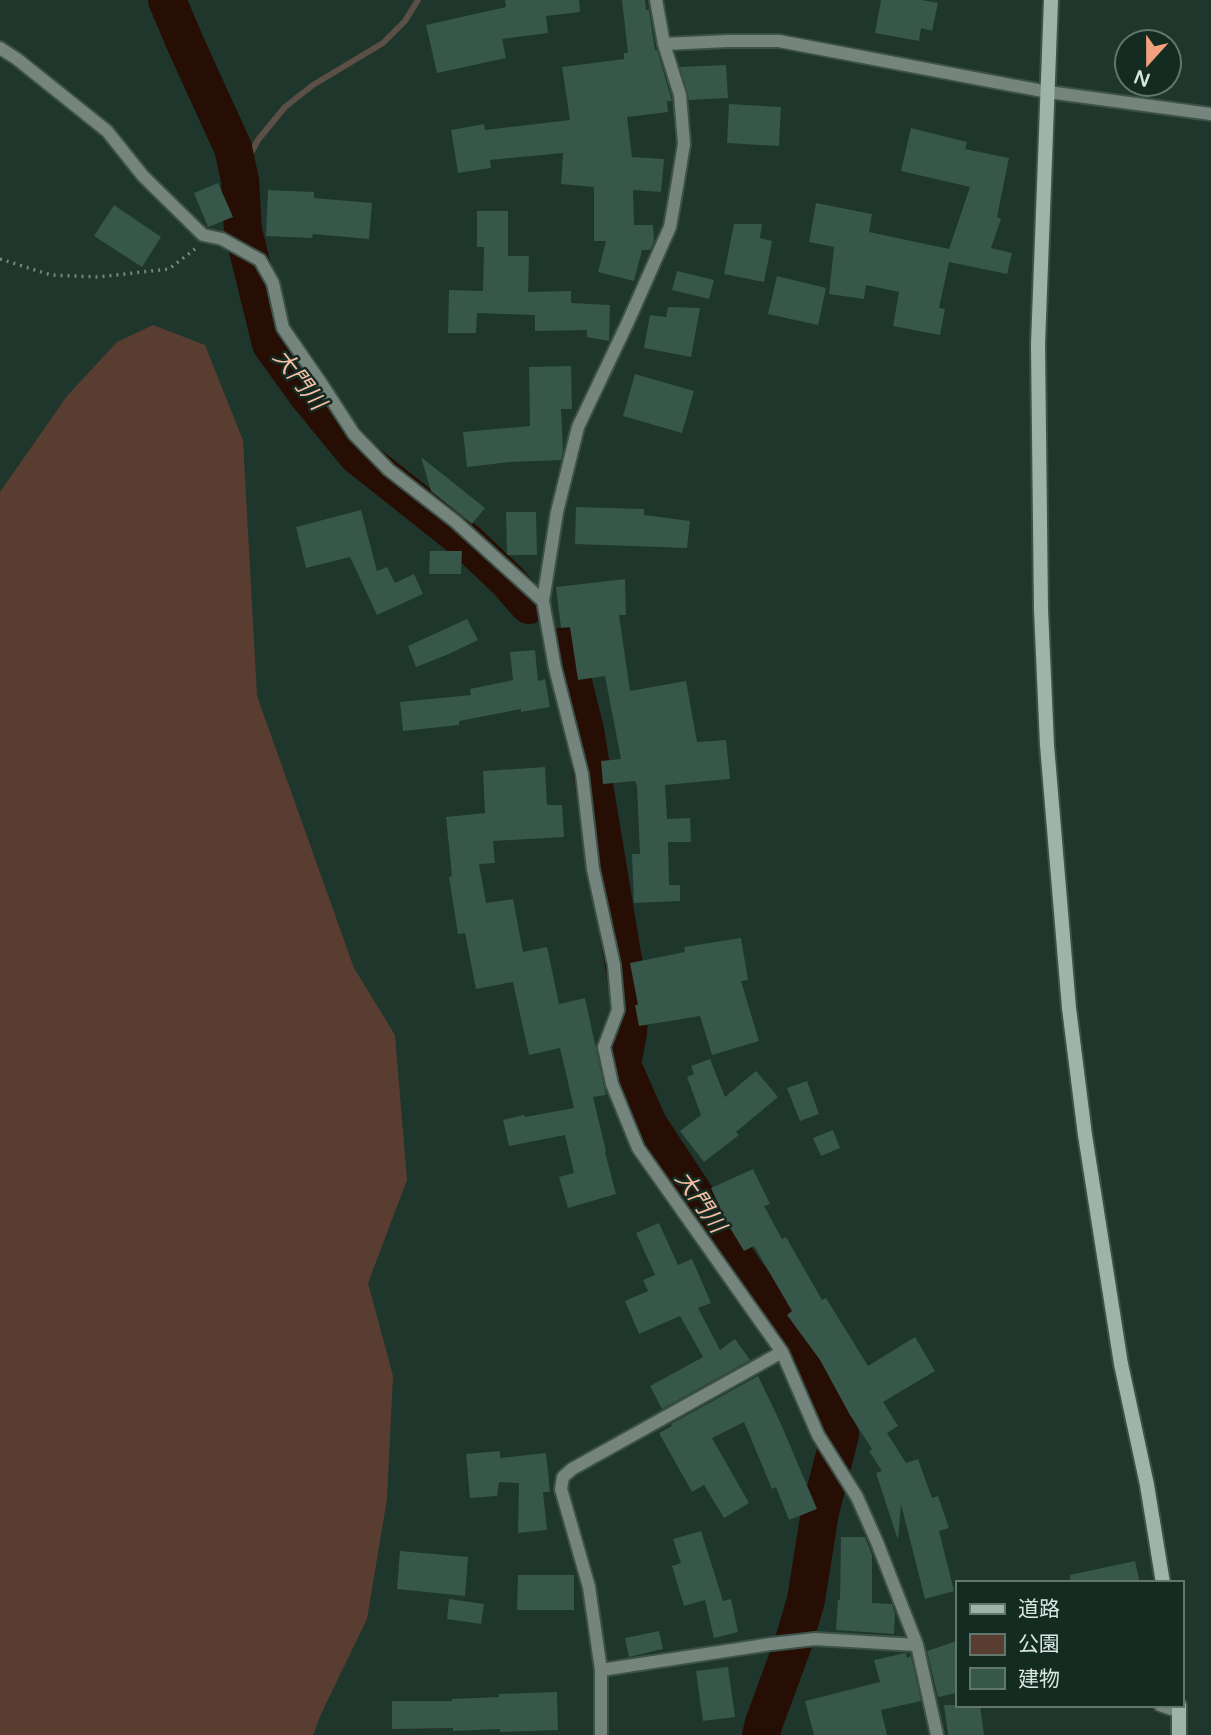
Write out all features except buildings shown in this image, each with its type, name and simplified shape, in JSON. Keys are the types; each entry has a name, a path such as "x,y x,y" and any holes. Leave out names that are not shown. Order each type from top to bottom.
{"street":[{"path":"1051,0 1038,344 1041,610 1048,758 1069,1008 1085,1135 1121,1364 1147,1485 1163,1581"},
{"path":"1179,1709 1179,1735"}],"lane":[{"path":"656,0 664,44 680,95 684,144 670,227 578,427 557,512 543,601 555,668 582,774 593,869 614,965 618,1010 604,1047 612,1084 638,1148 782,1352 818,1435 857,1497 917,1646 937,1735"},
{"path":"664,44 779,41 1048,92 1211,114"},
{"path":"0,48 107,131 143,176 203,235 222,239 260,260 273,283 283,328 354,434 389,470 456,522 543,601"},
{"path":"601,1735 601,1670 589,1587 561,1489 563,1477 572,1469 782,1352"},
{"path":"601,1670 815,1639 917,1646"}],"path":[{"path":"0,259 51,275 98,277 139,274 169,269 195,248 203,235"}],"green space":[{"path":"153,325 205,345 243,440 257,696 354,968 395,1035 407,1180 368,1283 393,1376 387,1499 367,1619 313,1735 0,1735 0,492 67,396 117,342"}],"waterway":[{"name":"大門川","path":"167,0 233,148 240,180 243,230 271,344 307,394 357,455 468,543 529,605"},
{"path":"239,175 258,140 285,107 313,85 383,43 405,21 418,0"},
{"name":"大門川","path":"564,646 585,730 630,1004 622,1065 648,1124 744,1270 810,1359 840,1435 820,1512 806,1600 761,1735"}]}
